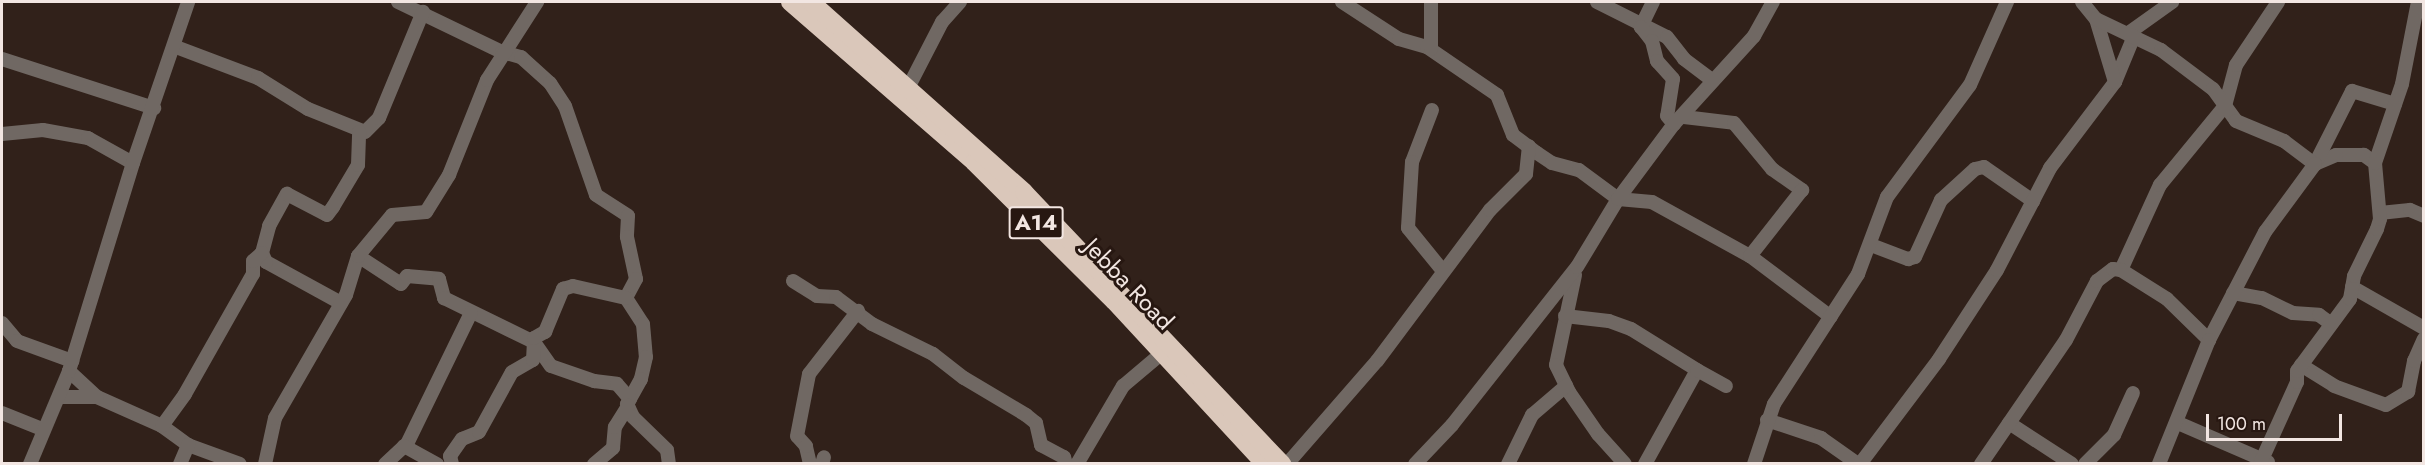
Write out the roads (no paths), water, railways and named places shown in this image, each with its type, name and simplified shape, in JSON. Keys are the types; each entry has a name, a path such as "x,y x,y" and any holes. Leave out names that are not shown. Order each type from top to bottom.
{"highway":[{"name":"Jebba Road","path":"790,2 974,162 1162,353 1265,464"},
{"path":"811,2 909,86 1083,250 1281,464"}],"street":[{"path":"30,464 42,429 59,397 70,366 133,163 176,47 188,2"},
{"path":"398,2 423,12 502,52 521,57 550,83 565,106 596,195 628,216 627,237 636,279 626,298"},
{"path":"265,464 275,418 341,303 358,256 393,215 426,212 449,175 502,52 514,42 537,2"},
{"path":"909,86 942,22 960,2"},
{"path":"1342,2 1399,39 1431,49 1497,95 1512,135 1552,163 1580,170 1618,199 1638,198 1652,202 1750,256 1831,317"},
{"path":"1431,2 1431,49"},
{"path":"1597,2 1641,27 1667,37 1684,59 1713,81"},
{"path":"1641,27 1653,2"},
{"path":"1415,464 1452,425 1577,267 1618,199 1679,121 1754,36 1773,2"},
{"path":"1754,464 1767,420 1785,385 1831,317 1871,244 1887,197 1955,110 2007,2"},
{"path":"2082,2 2096,19 2115,82"},
{"path":"2130,32 2172,2"},
{"path":"2121,270 2160,185 2225,106 2236,65 2278,2"},
{"path":"2178,423 2264,462 2284,416 2301,365 2350,299 2352,288 2377,229 2380,213 2375,163 2395,104 2418,2"},
{"path":"176,47 258,78 308,109 359,132 365,132 378,118 423,12"},
{"path":"2096,19 2130,32 2213,89 2236,121 2284,141 2315,164"},
{"path":"1641,27 1652,41 1657,61 1673,78 1667,116 1679,121 1734,123 1772,169 1802,189 1750,256"},
{"path":"1767,420 1821,438 1859,464 1939,359 1997,270 2050,168 2115,82 2132,41 2130,32"},
{"path":"2409,48 2424,50"},
{"path":"2,58 154,108"},
{"path":"2159,464 2178,423 2209,340 2265,232 2315,164 2352,91 2395,104"},
{"path":"1432,110 1412,162 1408,228 1443,272"},
{"path":"2,134 43,130 88,138 133,163"},
{"path":"264,258 269,226 287,194 327,215 358,165 359,132"},
{"path":"1287,464 1377,361 1490,210 1526,174 1529,146"},
{"path":"2315,164 2336,155 2364,156 2375,163"},
{"path":"1871,244 1908,259 1915,257 1941,200 1975,169 1984,167 2033,201"},
{"path":"2380,213 2410,210 2424,216"},
{"path":"358,256 401,284 407,276 439,279 444,298 534,342 551,366 594,381 617,384 629,402 633,417 667,450 669,464"},
{"path":"162,426 185,394 253,274 253,261 264,258 341,303"},
{"path":"1577,267 1556,365 1566,386 1598,434 1625,464"},
{"path":"1982,464 2066,340 2097,281 2106,272 2121,270 2167,298 2209,340"},
{"path":"793,281 817,296 836,297 858,311 872,324 933,354 964,378 1026,415 1036,423 1041,445 1064,457 1066,464"},
{"path":"452,464 450,456 462,439 479,432 512,372 533,360 534,338 545,332 563,289 573,286 626,298 643,324 645,341 640,379 615,426 613,448 594,464"},
{"path":"2352,288 2424,328"},
{"path":"2234,294 2262,298 2293,313 2319,315 2330,323"},
{"path":"810,464 806,446 797,435 809,374 858,311"},
{"path":"384,464 406,446 471,313"},
{"path":"1565,316 1609,321 1631,329 1726,386"},
{"path":"2,322 17,341 70,366 97,397"},
{"path":"2301,365 2334,386 2386,405 2408,392 2414,361 2424,339"},
{"path":"1077,464 1123,386 1162,353"},
{"path":"1645,464 1696,370"},
{"path":"1508,464 1532,415 1566,386"},
{"path":"2085,464 2114,435 2133,393"},
{"path":"59,397 97,397 162,426 188,445 240,464"},
{"path":"2,413 42,429"},
{"path":"2008,423 2072,464"},
{"path":"180,464 188,445"},
{"path":"406,446 437,464"}]}
